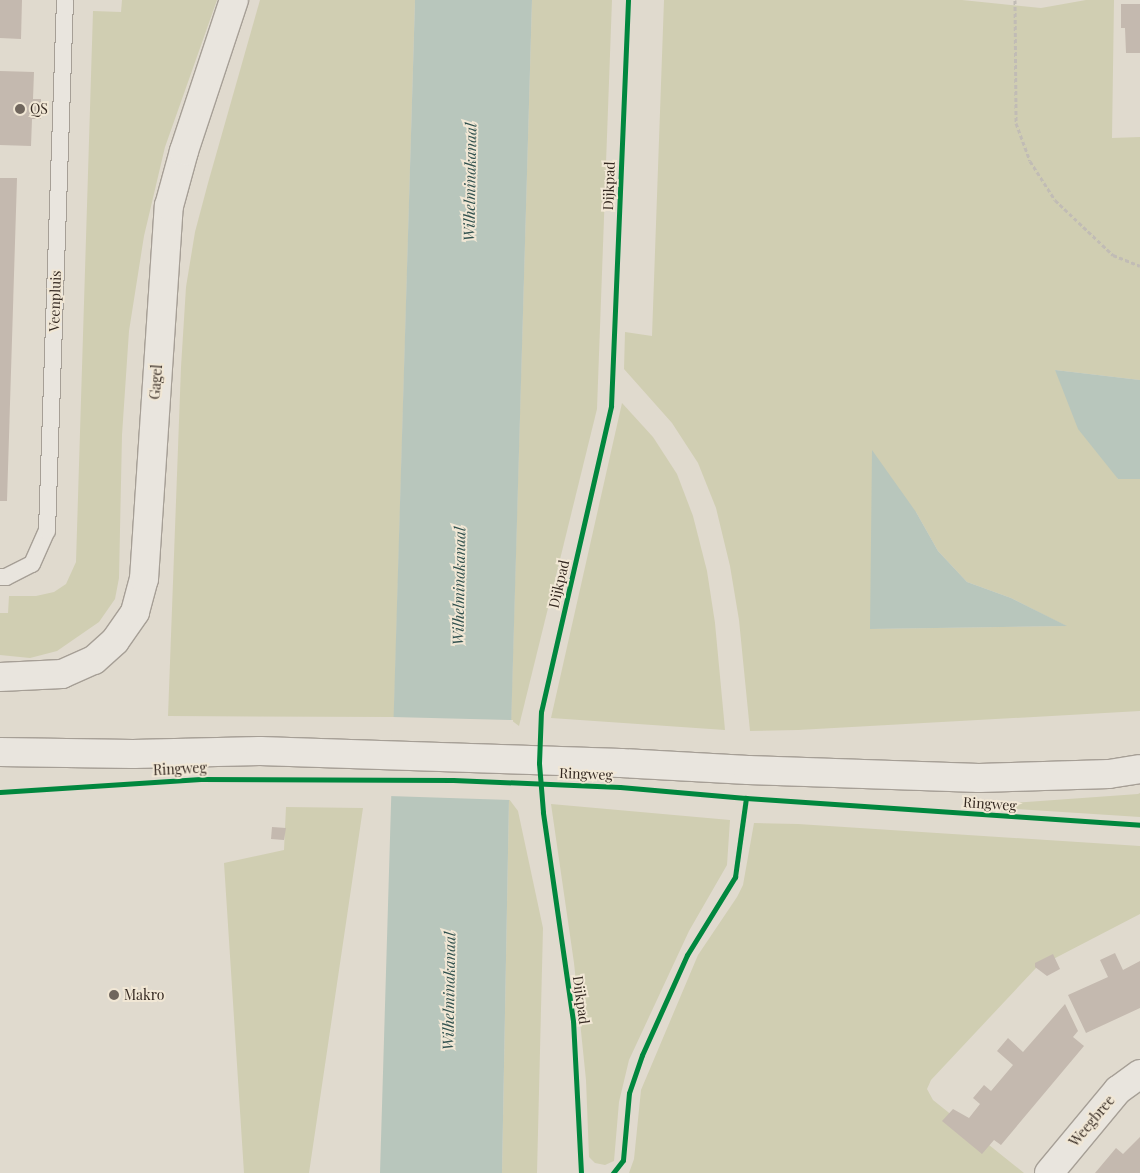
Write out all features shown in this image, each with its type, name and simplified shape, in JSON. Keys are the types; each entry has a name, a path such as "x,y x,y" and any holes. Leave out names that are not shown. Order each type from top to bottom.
{"main road":[{"name":"Gagel","path":"0,677 62,674 94,660 115,641 135,612 144,579 170,206 184,151 234,0"},
{"name":"Ringweg","path":"0,752 133,754 260,751 621,763 748,770 979,778 1109,774 1140,769"},
{"name":"Weegbree","path":"1049,1173 1118,1090 1140,1074"}],"lane":[{"name":"Veenpluis","path":"0,577 6,578 32,564 47,531 65,0"}],"path":[{"path":"1015,0 1016,123 1030,161 1055,200 1113,255 1140,266"}],"shaded area":[{"path":"122,0 217,0 165,147 144,236 129,331 122,435 119,578 115,599 99,622 57,651 30,658 0,655 0,613 8,613 9,596 36,596 54,592 66,584 76,562 93,11 121,12"},
{"path":"260,0 415,0 394,717 168,716 181,367 186,287 195,232"},
{"path":"532,0 612,0 597,409 519,726 511,720"},
{"path":"664,0 962,0 1041,8 1086,0 1114,0 1112,138 1140,137 1140,380 1055,370 1118,479 1140,479 1140,711 750,731 739,620 730,566 716,508 698,463 672,423 624,369 625,332 652,336","holes":["916,512 938,551 967,582 1011,598 1066,626 870,629"]},
{"path":"622,403 653,437 677,474 693,516 707,571 715,623 725,730 551,718"},
{"path":"1140,793 1140,817 969,806 1138,794"},
{"path":"509,799 518,811 543,928 537,1173 502,1173"},
{"path":"551,804 730,820 727,865 689,931 629,1060 619,1102 614,1161 605,1165 595,1163 589,1157 586,1080 574,963"},
{"path":"286,807 363,808 309,1173 244,1173 224,863 284,850"},
{"path":"754,823 798,824 1140,846 1140,914 1036,968 931,1080 927,1089 933,1100 1024,1173 629,1173 634,1159 641,1090 698,955 743,885"}],"water":[{"name":"Wilhelminakanaal","path":"415,0 532,0 509,799 502,1173 380,1173"},
{"path":"1055,370 1140,380 1140,479 1118,479 1078,429"},
{"path":"872,450 916,512 938,551 967,582 1011,598 1067,626 870,629"}],"pier":[{"path":"392,717 513,720 511,800 389,796"}],"building":[{"path":"0,0 22,0 21,39 0,38"},
{"path":"1121,4 1140,4 1140,53 1126,53 1125,28 1121,28"},
{"name":"QS","path":"0,71 34,72 33,99 41,99 41,119 32,119 31,146 0,145"},
{"path":"0,178 17,178 7,501 0,501"},
{"path":"272,827 286,828 284,840 271,839"},
{"path":"1115,953 1123,970 1140,961 1140,1008 1086,1033 1068,995 1108,977 1100,960"},
{"path":"1053,954 1060,969 1047,976 1035,967 1035,963"},
{"path":"1065,1004 1078,1031 1073,1037 1084,1046 1001,1145 994,1140 982,1154 942,1121 953,1109 969,1118 980,1104 973,1098 984,1085 991,1091 1013,1065 997,1051 1008,1038 1023,1052"},
{"path":"1140,1137 1140,1173 1095,1173 1116,1148 1123,1154"}],"cycle path":[{"name":"Dijkpad","path":"581,1173 573,1021 543,812 539,763 541,712 611,406 628,0"},
{"path":"0,792 201,779 453,780 620,787 746,798 1140,825"},
{"path":"613,1173 623,1160 629,1093 642,1055 687,955 735,877 746,798"}],"place":[{"name":"QS","path":"20,109"},
{"name":"Makro","path":"114,995"}]}
